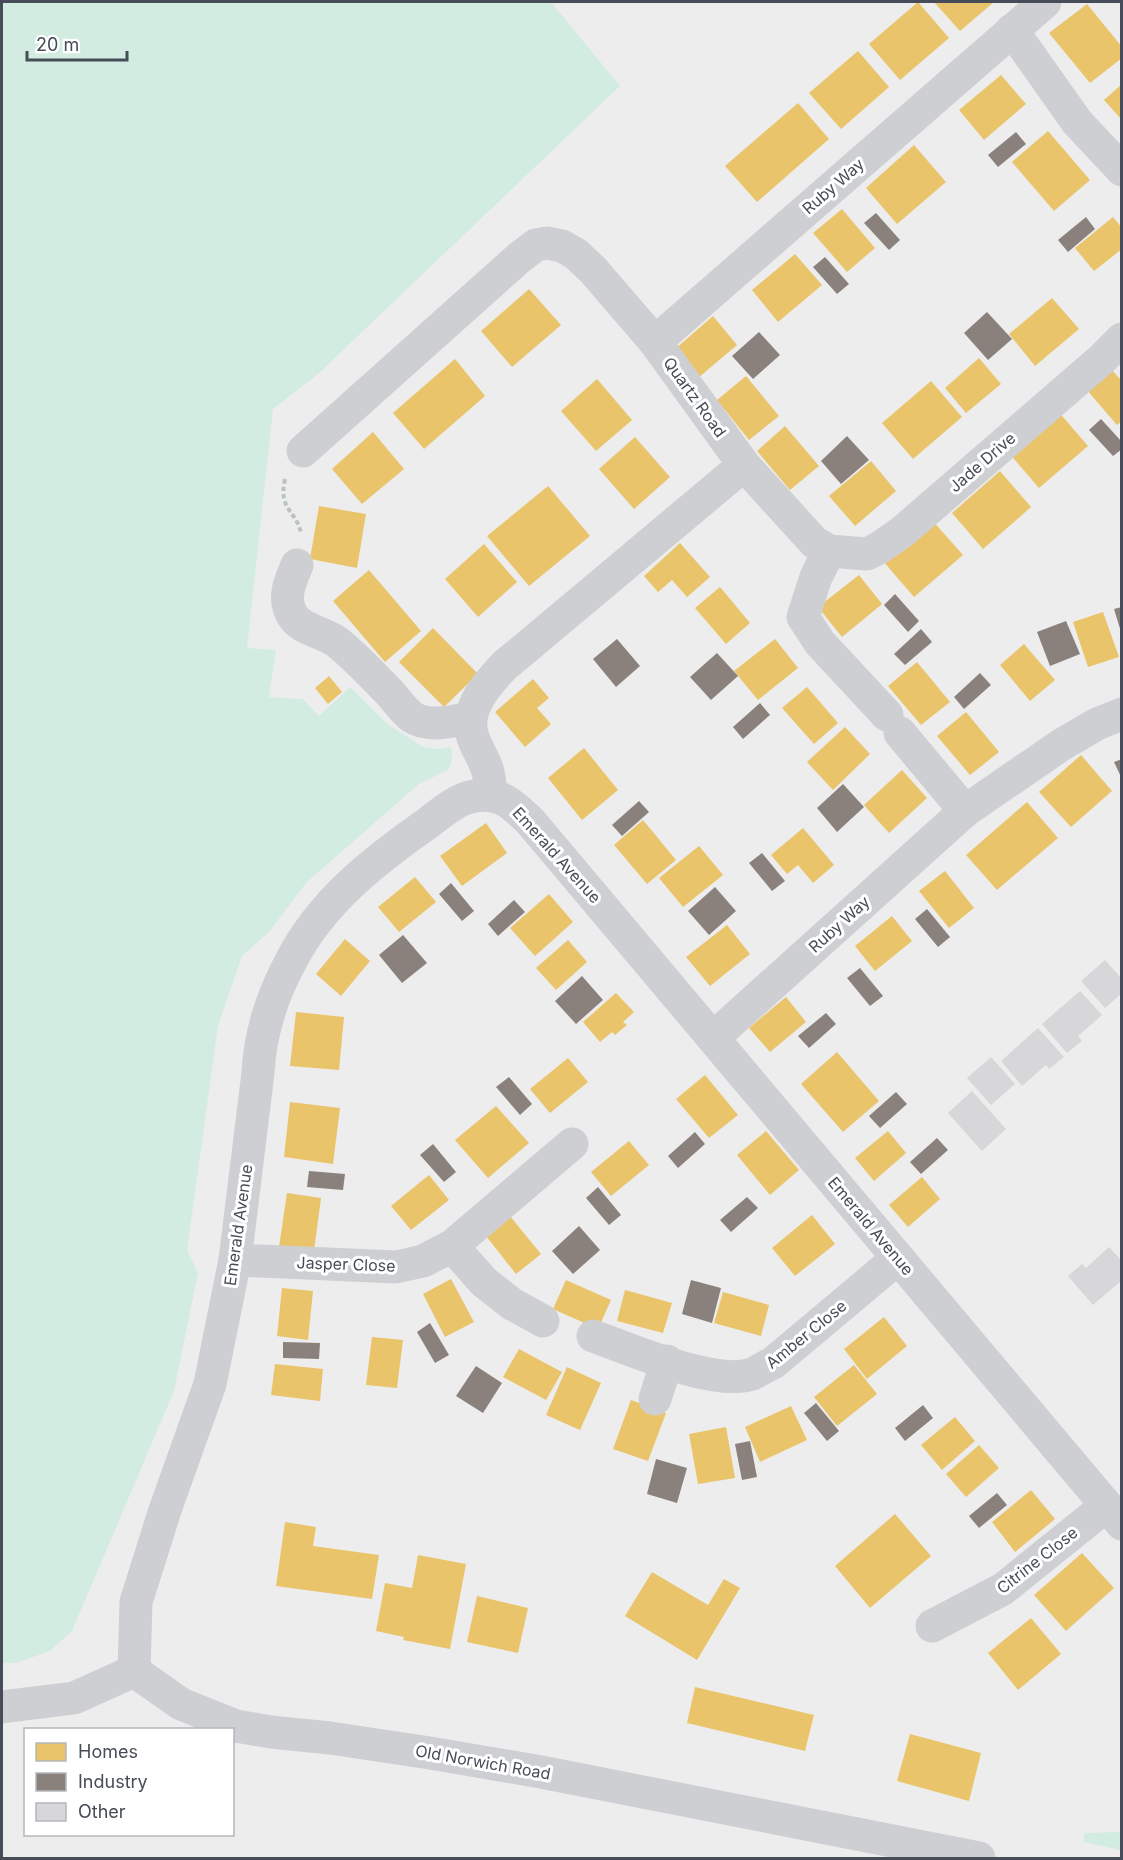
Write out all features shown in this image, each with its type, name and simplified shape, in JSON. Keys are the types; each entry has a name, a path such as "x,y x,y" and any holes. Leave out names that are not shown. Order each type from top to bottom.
{"street":[{"name":"Ruby Way","path":"655,342 1045,2"},
{"path":"1012,30 1077,122 1122,170"},
{"name":"Quartz Road","path":"303,451 520,257 536,245 547,243 562,246 576,254 593,270 655,342 744,465"},
{"name":"Jade Drive","path":"744,465 803,532 829,551 855,555 867,554 895,537 1102,359 1122,339"},
{"path":"491,795 488,771 471,733 470,718 479,697 504,666 744,465"},
{"path":"829,551 816,577 802,617 820,643 893,724 965,811"},
{"path":"297,565 286,596 292,615 297,622 305,628 324,633 336,641 413,718 437,724 470,718"},
{"name":"Ruby Way","path":"713,1038 965,811 1061,745 1097,724 1122,714"},
{"name":"Emerald Avenue","path":"134,1671 136,1602 165,1510 210,1384 235,1260 258,1073 259,1047 272,1001 291,959 316,921 354,881 395,846 449,808 473,796 491,795 502,798 530,821 1114,1515"},
{"name":"Jasper Close","path":"235,1260 396,1267 423,1262 452,1246 572,1144"},
{"path":"452,1246 484,1282 512,1304 543,1321"},
{"name":"Amber Close","path":"592,1336 698,1372 730,1376 752,1374 773,1363 898,1258"},
{"path":"655,1399 667,1361"},
{"name":"Citrine Close","path":"932,1626 1003,1589 1114,1515"},
{"path":"2,1707 74,1698 134,1671"},
{"name":"Old Norwich Road","path":"134,1671 181,1704 236,1726 430,1753 542,1772 979,1858"}],"path":[{"path":"297,565 303,540 300,528 287,509 283,490 286,473 303,451"}],"green space":[{"path":"2,2 551,2 620,86 318,374 273,409 247,648 276,650 269,697 303,699 319,716 350,687 386,723 423,747 438,749 451,747 452,759 449,769 419,784 306,883 269,932 242,956 218,1026 187,1250 198,1273 174,1391 72,1631 50,1651 16,1663 2,1663"},
{"path":"1121,1832 1121,1850 1083,1842 1085,1833"}],"building: Homes":[{"path":"918,2 949,38 900,80 869,44"},
{"path":"934,2 994,2 960,31"},
{"path":"1087,4 1122,47 1122,58 1090,83 1049,33"},
{"path":"858,51 889,87 841,129 809,93"},
{"path":"1001,75 1026,104 984,140 959,110"},
{"path":"1122,84 1122,120 1104,100"},
{"path":"798,103 829,139 757,202 725,166"},
{"path":"1048,131 1090,180 1054,211 1012,162"},
{"path":"914,145 946,182 897,224 866,188"},
{"path":"842,209 875,248 847,272 813,233"},
{"path":"1113,217 1122,228 1122,249 1094,271 1075,248"},
{"path":"795,254 822,285 778,322 752,290"},
{"path":"529,289 561,325 512,367 481,331"},
{"path":"1052,298 1079,329 1035,366 1009,334"},
{"path":"713,316 737,345 698,378 674,350"},
{"path":"979,358 1001,384 966,413 945,388"},
{"path":"455,359 485,396 424,449 393,413"},
{"path":"1110,368 1122,381 1122,421 1117,425 1086,389"},
{"path":"746,376 779,416 749,440 717,400"},
{"path":"597,379 632,420 596,451 561,411"},
{"path":"931,381 962,417 913,459 882,423"},
{"path":"1057,410 1088,446 1039,488 1008,452"},
{"path":"785,426 819,466 790,490 757,451"},
{"path":"373,432 404,469 362,504 332,469"},
{"path":"635,437 670,477 634,509 599,469"},
{"path":"871,461 896,491 855,526 829,496"},
{"path":"1000,471 1031,507 983,549 952,513"},
{"path":"548,486 590,536 529,586 487,536"},
{"path":"319,506 366,514 357,568 310,559"},
{"path":"931,519 963,555 914,597 883,561"},
{"path":"680,543 710,577 687,597 672,580 658,592 644,576"},
{"path":"484,544 517,582 478,617 445,579"},
{"path":"369,570 421,631 385,662 333,601"},
{"path":"859,575 882,604 842,637 818,607"},
{"path":"720,587 750,623 726,644 695,608"},
{"path":"1103,612 1119,657 1088,667 1073,622"},
{"path":"433,628 478,674 444,707 399,662"},
{"path":"775,639 798,668 758,700 734,671"},
{"path":"1024,644 1055,680 1030,701 1000,665"},
{"path":"917,662 950,702 921,725 888,686"},
{"path":"329,676 342,692 328,704 315,688"},
{"path":"533,679 549,698 537,708 551,724 525,747 495,712"},
{"path":"807,687 838,723 814,744 782,708"},
{"path":"966,712 999,752 970,775 937,736"},
{"path":"845,727 870,754 833,790 807,762"},
{"path":"584,748 618,790 582,820 548,778"},
{"path":"1081,755 1112,791 1071,827 1039,792"},
{"path":"902,770 927,798 889,833 864,805"},
{"path":"1027,802 1058,838 997,890 966,855"},
{"path":"643,820 676,860 647,884 614,845"},
{"path":"486,823 507,853 462,886 440,856"},
{"path":"803,828 834,865 813,883 798,865 787,874 771,855"},
{"path":"699,846 723,875 683,907 659,878"},
{"path":"945,871 974,908 949,928 919,891"},
{"path":"415,877 436,902 399,932 378,907"},
{"path":"549,894 573,922 535,956 510,928"},
{"path":"892,916 912,941 875,971 855,946"},
{"path":"727,925 750,954 710,986 686,957"},
{"path":"345,939 370,961 341,996 316,974"},
{"path":"568,940 587,962 556,990 536,968"},
{"path":"616,993 634,1012 623,1022 627,1025 615,1035 612,1032 600,1042 583,1022"},
{"path":"786,997 806,1022 770,1052 749,1028"},
{"path":"296,1012 344,1017 339,1070 290,1066"},
{"path":"837,1052 879,1101 843,1132 801,1084"},
{"path":"568,1058 588,1082 550,1113 530,1089"},
{"path":"705,1075 738,1115 709,1138 676,1099"},
{"path":"290,1102 340,1108 333,1164 284,1157"},
{"path":"496,1106 529,1143 488,1178 455,1140"},
{"path":"766,1131 799,1170 770,1195 737,1155"},
{"path":"888,1131 906,1153 874,1181 855,1158"},
{"path":"629,1141 649,1165 611,1196 591,1172"},
{"path":"429,1175 449,1200 411,1230 391,1206"},
{"path":"922,1177 940,1199 908,1227 889,1205"},
{"path":"287,1193 321,1198 314,1251 279,1247"},
{"path":"812,1215 835,1244 795,1276 772,1248"},
{"path":"510,1216 541,1254 516,1274 486,1236"},
{"path":"451,1279 474,1322 445,1337 423,1294"},
{"path":"566,1280 611,1300 598,1329 553,1309"},
{"path":"282,1288 313,1291 308,1340 277,1336"},
{"path":"625,1290 672,1303 663,1333 617,1321"},
{"path":"723,1292 769,1305 761,1336 714,1323"},
{"path":"884,1317 907,1346 867,1379 844,1349"},
{"path":"372,1337 403,1340 397,1388 366,1385"},
{"path":"519,1349 562,1372 546,1400 503,1377"},
{"path":"275,1364 323,1369 320,1401 271,1395"},
{"path":"854,1365 877,1394 837,1426 814,1397"},
{"path":"567,1367 601,1383 580,1430 546,1415"},
{"path":"631,1400 666,1413 648,1461 613,1449"},
{"path":"791,1406 807,1440 760,1462 745,1427"},
{"path":"955,1417 975,1441 942,1470 921,1445"},
{"path":"726,1427 735,1478 698,1484 689,1434"},
{"path":"979,1445 999,1468 966,1497 946,1474"},
{"path":"1031,1490 1055,1519 1015,1552 992,1522"},
{"path":"895,1514 931,1556 870,1608 835,1566"},
{"path":"285,1522 316,1527 313,1546 379,1555 372,1599 276,1586"},
{"path":"1082,1553 1114,1588 1066,1631 1034,1595"},
{"path":"418,1555 466,1564 450,1649 403,1640 404,1637 376,1631 385,1583 412,1588"},
{"path":"652,1572 708,1605 724,1579 740,1588 697,1660 625,1616"},
{"path":"477,1596 528,1608 518,1653 467,1642"},
{"path":"1031,1618 1061,1654 1018,1690 988,1653"},
{"path":"695,1687 814,1715 805,1751 687,1723"},
{"path":"910,1734 981,1753 969,1801 897,1781"}],"building: Industry":[{"path":"1016,132 1026,144 998,167 988,155"},
{"path":"876,213 900,240 889,250 864,223"},
{"path":"1086,217 1095,229 1068,252 1058,240"},
{"path":"825,257 849,284 837,294 813,267"},
{"path":"987,312 1012,339 988,360 964,333"},
{"path":"759,332 780,355 753,379 732,356"},
{"path":"1101,419 1122,442 1122,449 1113,456 1089,430"},
{"path":"847,436 869,460 841,484 821,461"},
{"path":"895,594 919,621 908,632 884,605"},
{"path":"1122,607 1122,632 1121,632 1114,609"},
{"path":"1066,621 1080,654 1050,666 1037,632"},
{"path":"921,629 932,642 905,665 894,654"},
{"path":"617,639 640,666 616,687 593,659"},
{"path":"717,653 738,676 711,700 690,677"},
{"path":"980,673 991,685 964,709 954,697"},
{"path":"760,703 770,715 743,739 733,727"},
{"path":"1122,759 1122,779 1114,762"},
{"path":"843,784 864,807 837,832 817,808"},
{"path":"639,801 649,812 622,836 612,825"},
{"path":"762,853 785,881 772,891 749,863"},
{"path":"451,883 474,911 462,921 439,894"},
{"path":"715,887 736,911 709,935 688,911"},
{"path":"514,900 525,912 498,936 488,924"},
{"path":"927,909 950,937 938,947 915,919"},
{"path":"403,935 427,963 402,983 379,955"},
{"path":"860,968 883,996 870,1006 847,978"},
{"path":"582,976 603,1000 576,1024 555,1001"},
{"path":"826,1013 836,1024 809,1048 798,1036"},
{"path":"509,1077 532,1104 520,1115 496,1087"},
{"path":"896,1092 907,1104 880,1128 869,1116"},
{"path":"695,1132 705,1144 678,1168 668,1156"},
{"path":"937,1138 948,1150 921,1174 910,1162"},
{"path":"433,1144 456,1172 444,1182 420,1155"},
{"path":"309,1171 345,1174 343,1190 307,1187"},
{"path":"598,1187 621,1215 609,1225 586,1198"},
{"path":"747,1197 758,1208 731,1232 720,1220"},
{"path":"579,1226 600,1250 573,1274 552,1251"},
{"path":"691,1280 721,1288 712,1323 682,1314"},
{"path":"430,1323 449,1355 435,1363 417,1332"},
{"path":"283,1342 320,1343 319,1359 283,1358"},
{"path":"476,1366 502,1383 483,1413 456,1396"},
{"path":"816,1403 839,1431 827,1441 804,1413"},
{"path":"923,1405 933,1418 905,1441 895,1428"},
{"path":"750,1441 757,1477 742,1480 735,1444"},
{"path":"656,1459 687,1468 677,1503 647,1494"},
{"path":"997,1493 1007,1505 979,1528 969,1516"}],"building: Other":[{"path":"1105,960 1122,979 1122,993 1105,1008 1081,981"},
{"path":"1080,991 1102,1015 1078,1036 1082,1041 1067,1053 1042,1024"},
{"path":"1038,1028 1064,1057 1049,1069 1046,1065 1022,1086 1001,1061"},
{"path":"991,1057 1015,1084 991,1105 967,1078"},
{"path":"972,1091 1006,1129 982,1151 948,1113"},
{"path":"1109,1247 1122,1261 1122,1280 1093,1305 1068,1276 1082,1264 1086,1268"}]}
